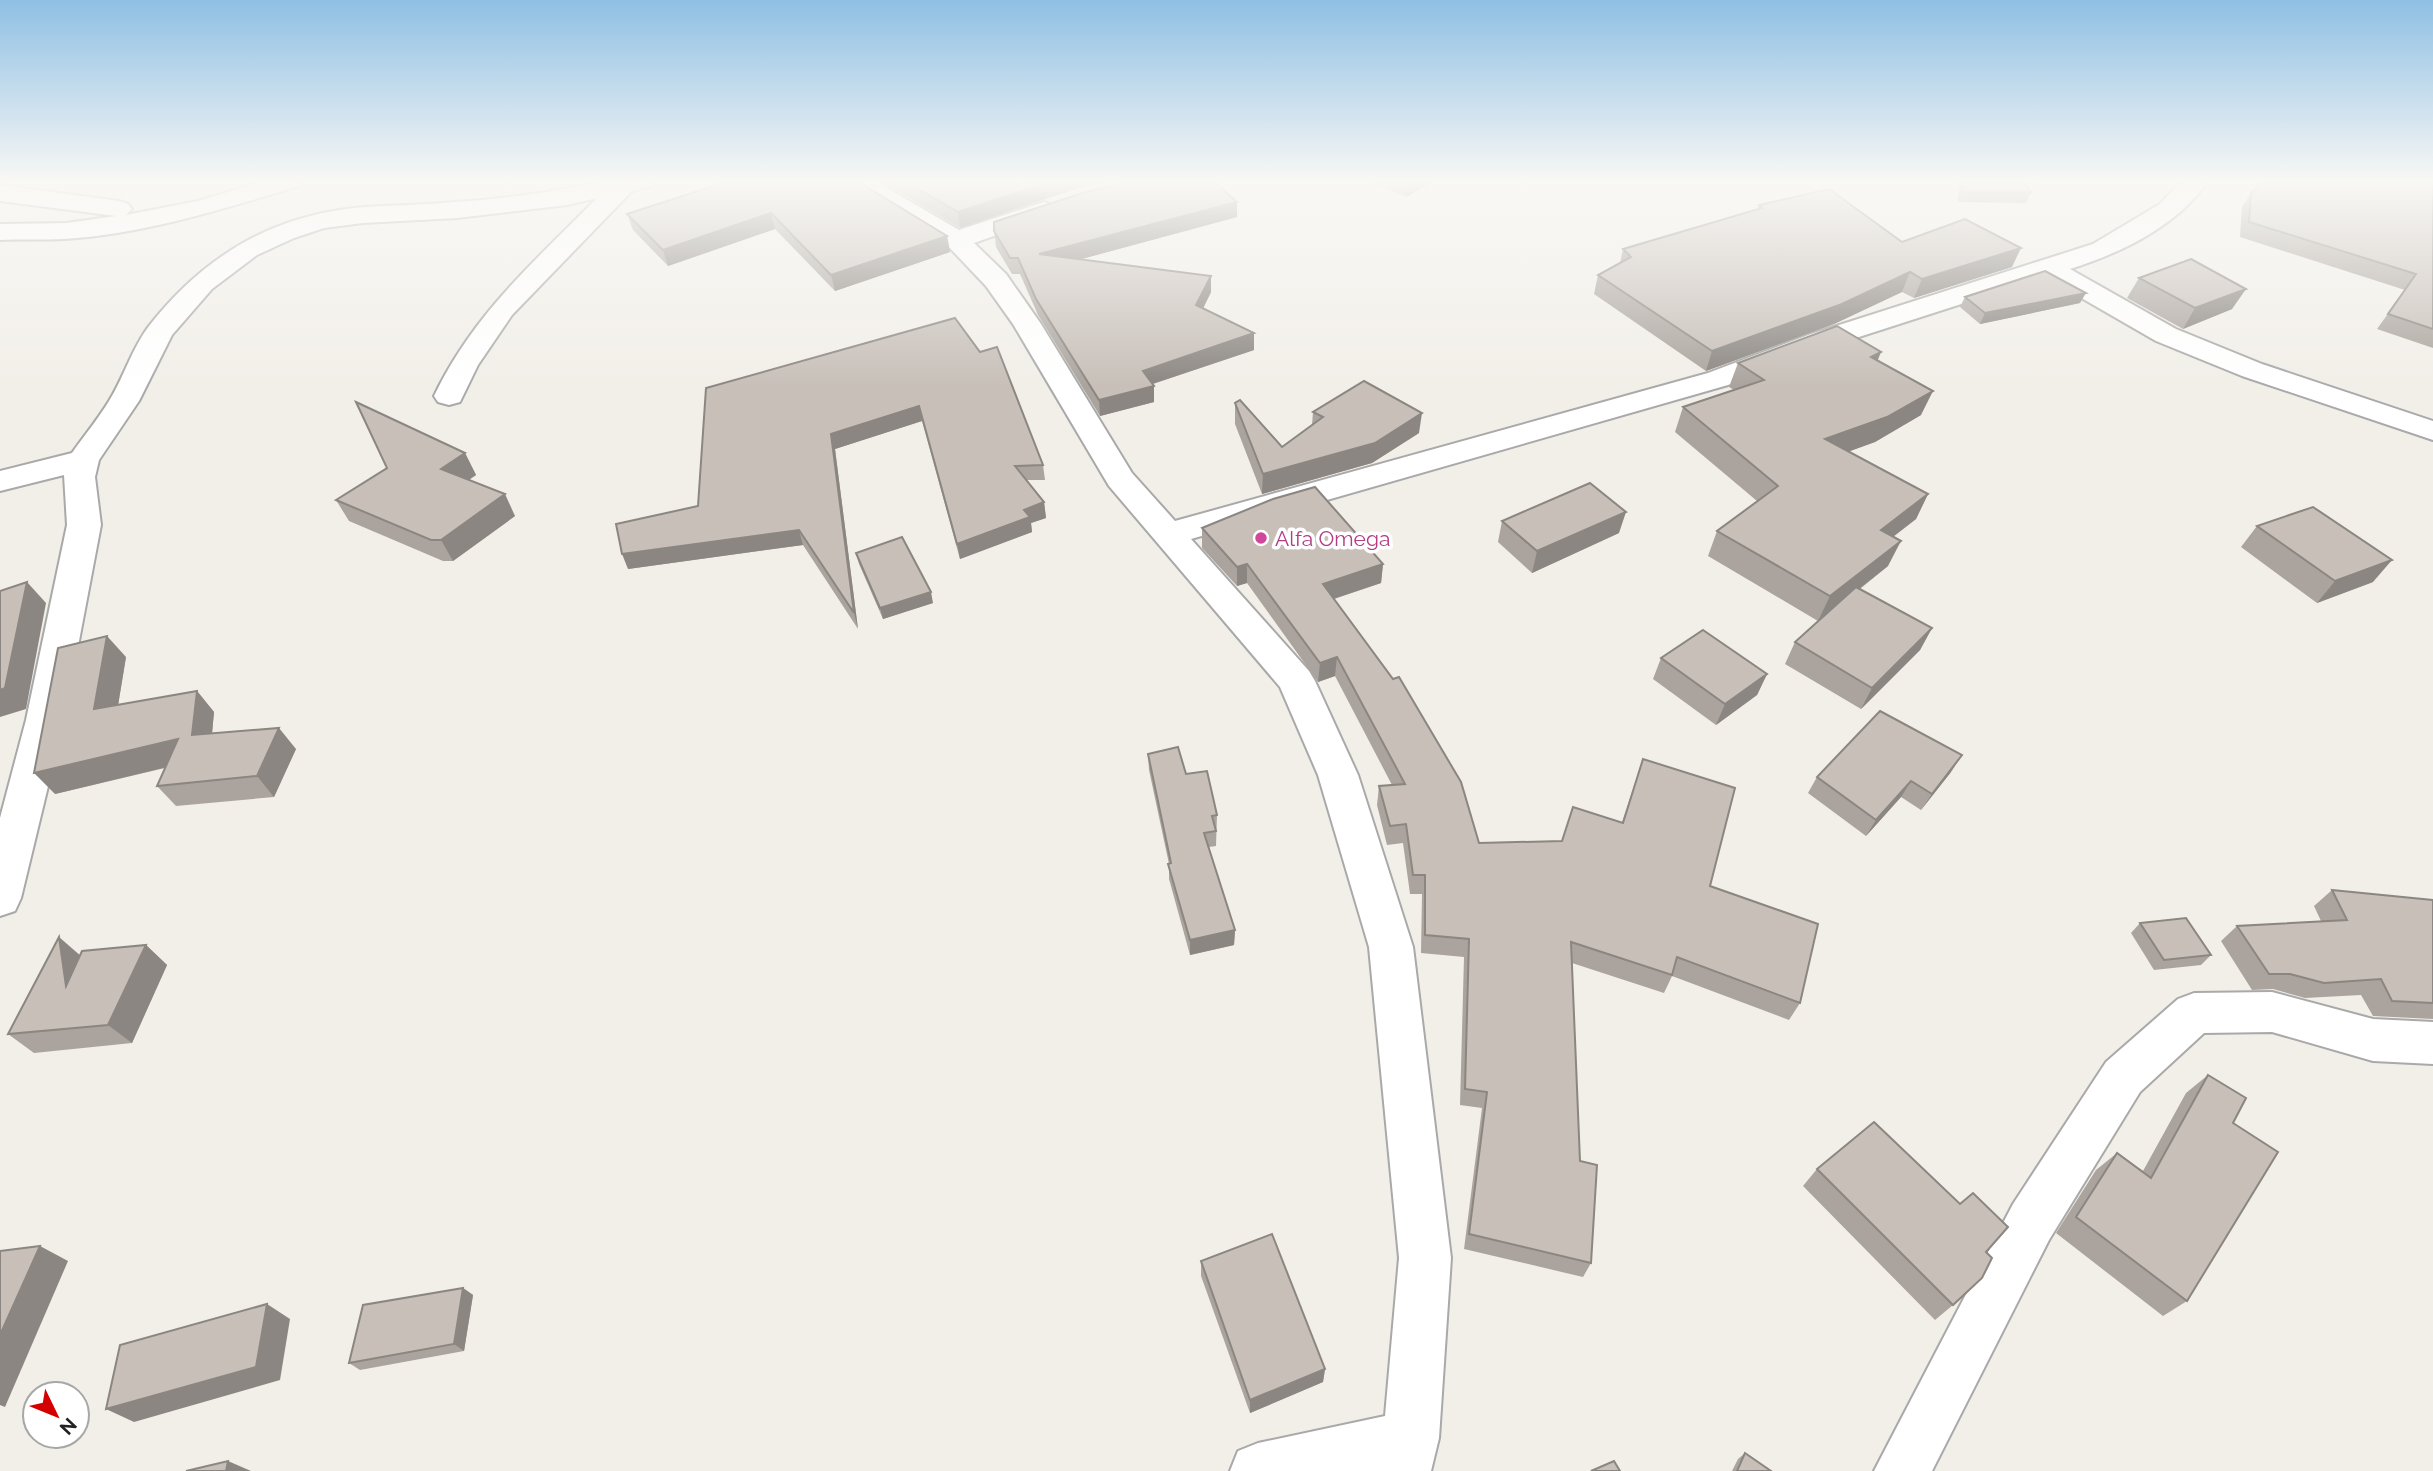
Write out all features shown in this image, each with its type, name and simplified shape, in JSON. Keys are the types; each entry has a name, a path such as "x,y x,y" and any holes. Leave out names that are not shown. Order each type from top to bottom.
{"street":[{"path":"0,898 45,720 84,525 79,477 83,460 124,401 159,332 202,283 249,250"},
{"path":"449,397 459,371 476,343 539,268 560,250"},
{"path":"966,250 996,280 1027,324 1120,479 1296,681 1338,775 1391,947 1424,1258 1414,1460 1258,1471"},
{"path":"1168,534 1304,493 1718,379 1821,340 2103,250"},
{"path":"2049,268 2166,335 2252,370 2433,431"},
{"path":"0,481 83,460"},
{"path":"1902,1471 2038,1210 2123,1077 2193,1013 2272,1013 2373,1040 2433,1044"}],"building":[{"path":"806,250 906,250 831,275"},
{"path":"1005,250 1056,250 1039,254 1211,276 1196,305 1254,333 1143,371 1154,386 1099,400 1036,299 1018,258 1010,258"},
{"path":"1624,250 2016,250 1922,279 1910,272 1842,304 1712,351 1598,275 1631,257"},
{"path":"2338,250 2433,250 2433,329 2388,314 2416,274"},
{"path":"2191,259 2246,289 2195,308 2139,278"},
{"path":"2045,271 2086,293 1985,313 1965,297"},
{"path":"955,318 980,352 997,347 1043,465 1015,466 1044,502 1024,510 1030,517 957,544 919,406 831,434 854,613 799,530 622,554 616,524 698,506 706,388"},
{"path":"1837,326 1881,352 1871,357 1933,391 1887,417 1825,439 1928,494 1881,530 1901,541 1830,596 1717,531 1778,486 1683,407 1764,380 1738,363"},
{"path":"1364,381 1422,413 1375,443 1263,474 1235,403 1240,400 1282,447 1323,417 1313,412"},
{"path":"356,402 465,453 441,469 505,494 441,540 431,540 336,500 387,468"},
{"path":"1590,483 1626,512 1537,551 1502,521"},
{"path":"1315,487 1383,564 1323,584 1393,679 1399,677 1461,782 1479,843 1562,841 1573,807 1623,823 1643,759 1735,788 1710,886 1818,924 1800,1003 1677,957 1672,975 1571,942 1580,1161 1597,1165 1591,1263 1469,1234 1487,1092 1465,1089 1469,939 1425,935 1425,875 1413,875 1406,824 1390,826 1379,786 1405,784 1337,657 1320,663 1247,564 1237,567 1202,528 1273,499"},
{"path":"2313,507 2392,560 2335,581 2257,526"},
{"path":"902,537 931,592 880,608 856,553"},
{"path":"27,582 5,688 0,690 0,591"},
{"path":"1856,587 1932,628 1872,688 1795,642"},
{"path":"1703,630 1767,674 1725,704 1661,658"},
{"path":"107,636 94,709 197,691 192,735 279,728 257,776 157,786 178,739 34,773 58,648"},
{"path":"1880,711 1962,755 1932,794 1911,781 1876,820 1817,777"},
{"path":"1178,747 1186,774 1207,771 1217,815 1212,816 1216,831 1204,833 1235,930 1190,940 1168,864 1171,863 1148,754"},
{"path":"2332,890 2433,900 2433,1003 2392,1001 2381,979 2324,983 2290,974 2269,974 2237,926 2347,920"},
{"path":"2186,918 2211,955 2164,960 2140,923"},
{"path":"59,937 66,986 82,951 146,945 108,1025 8,1034"},
{"path":"2208,1075 2246,1098 2233,1123 2278,1152 2187,1301 2076,1217 2117,1153 2151,1178"},
{"path":"1874,1122 1960,1204 1973,1193 2008,1227 1986,1252 1992,1258 1982,1278 1953,1305 1817,1169"},
{"path":"1272,1234 1325,1369 1250,1400 1201,1261"},
{"path":"40,1246 0,1335 0,1251"},
{"path":"463,1288 454,1344 349,1363 363,1305"},
{"path":"267,1304 256,1367 106,1409 120,1345"},
{"path":"1745,1453 1771,1471 1737,1471"},
{"path":"228,1461 226,1471 186,1471"},
{"path":"1614,1461 1620,1471 1591,1471"}],"place":[{"name":"Alfa Omega","path":"1261,538"}]}
